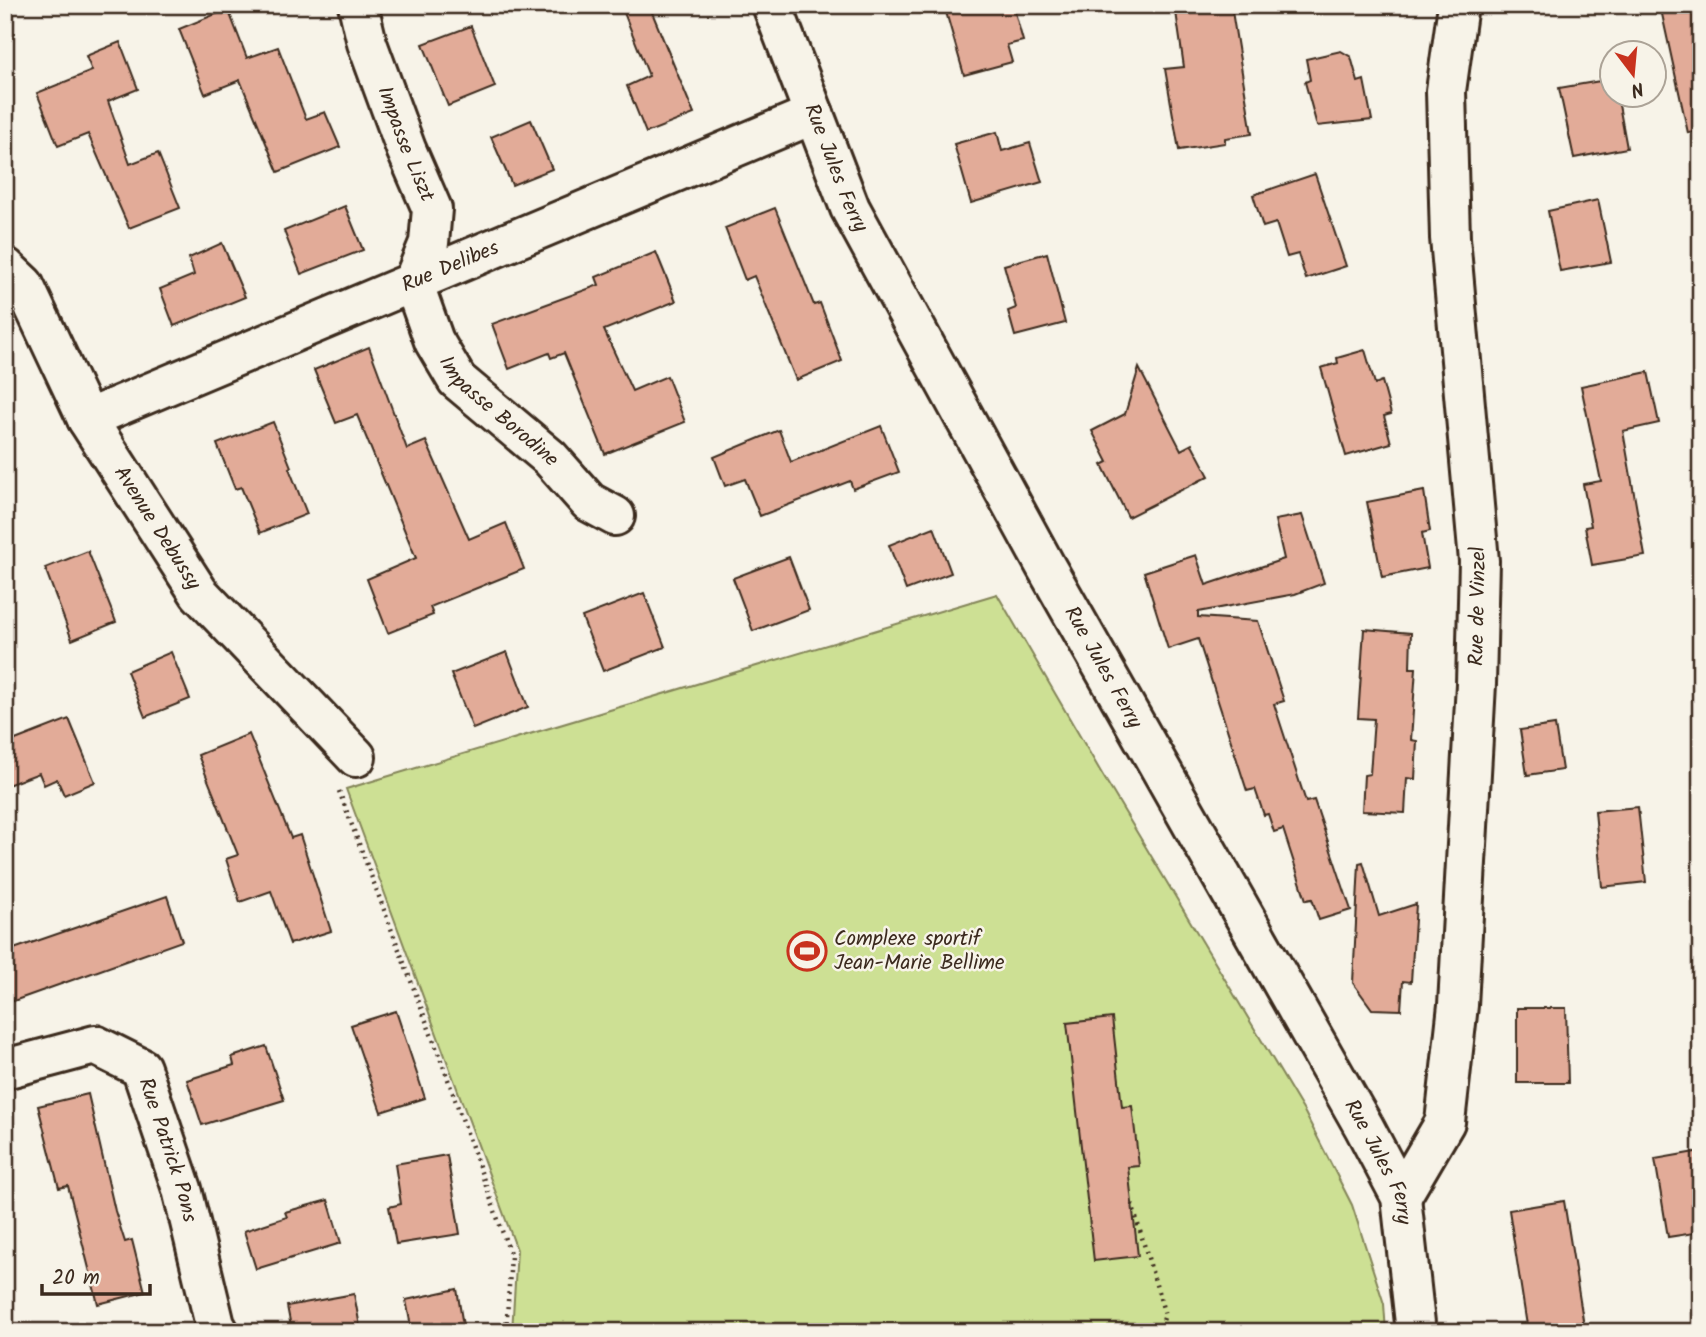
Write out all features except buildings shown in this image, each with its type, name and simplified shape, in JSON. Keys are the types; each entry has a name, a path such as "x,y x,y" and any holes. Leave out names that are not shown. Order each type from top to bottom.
{"street":[{"name":"Impasse Liszt","path":"358,5 367,43 406,149 432,209 429,243 413,282"},
{"name":"Rue Jules Ferry","path":"772,5 856,220 1046,568 1364,1127 1401,1197 1416,1332"},
{"name":"Rue de Vinzel","path":"1401,1197 1445,1122 1458,1005 1476,684 1479,561 1449,225 1446,91 1458,5"},
{"name":"Rue Delibes","path":"87,419 814,114"},
{"name":"Avenue Debussy","path":"5,267 24,285 87,419 199,593 356,757"},
{"name":"Impasse Borodine","path":"413,282 434,341 457,380 550,458 589,502 615,516"},
{"name":"Rue Patrick Pons","path":"5,1069 94,1045 141,1068 182,1189 215,1325 219,1332"}],"path":[{"path":"356,757 337,785 445,1070 511,1256 506,1332"},
{"path":"1132,1204 1165,1315 1159,1332"}],"green space":[{"name":"Complexe sportif Jean-Marie Bellime","path":"997,594 1305,1113 1352,1205 1384,1304 1386,1332 512,1332 517,1250 346,789"}],"place":[{"name":"Complexe sportif Jean-Marie Bellime","path":"807,951"}]}
